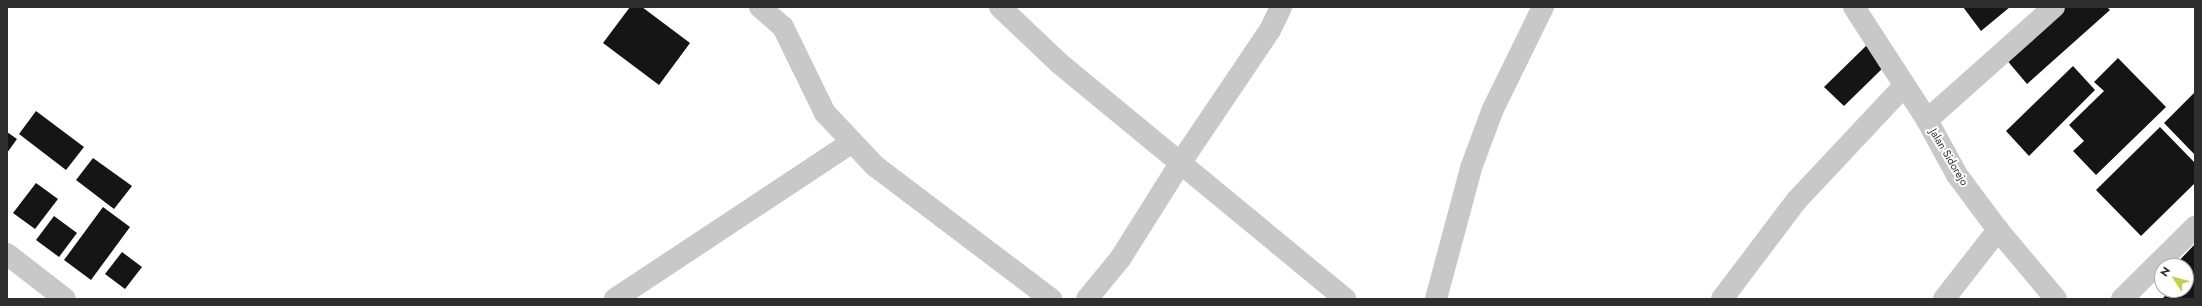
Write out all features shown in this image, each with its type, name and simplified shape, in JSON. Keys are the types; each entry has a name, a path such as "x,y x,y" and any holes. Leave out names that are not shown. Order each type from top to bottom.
{"street":[{"path":"760,7 783,27 825,113 875,166 1051,299"},
{"path":"1000,7 1059,63 1344,299"},
{"path":"1087,299 1120,259 1180,162 1270,30 1281,7"},
{"path":"1436,299 1471,168 1493,109 1543,7"},
{"name":"Jalan Sidorejo","path":"1854,7 1927,120 1957,175 1998,230 2056,299"},
{"path":"1927,120 2054,7"},
{"path":"1722,299 1797,200 1904,86"},
{"path":"615,299 852,142"},
{"path":"2122,299 2195,227"},
{"path":"1944,299 1998,230"},
{"path":"7,254 65,299"}],"building":[{"path":"630,7 642,7 690,43 659,85 603,43"},
{"path":"1963,7 2010,7 1981,31"},
{"path":"2063,7 2107,7 2110,10 2027,84 2005,58"},
{"path":"1867,45 1886,65 1844,106 1824,87"},
{"path":"2118,58 2166,107 2096,175 2073,151 2084,141 2069,125 2104,91 2094,82"},
{"path":"2073,66 2095,90 2029,156 2006,131"},
{"path":"2195,92 2195,155 2164,123"},
{"path":"36,111 84,147 66,170 19,134"},
{"path":"2160,127 2195,163 2195,183 2141,236 2096,190"},
{"path":"7,132 17,139 7,153"},
{"path":"93,158 132,186 114,209 76,180"},
{"path":"36,183 58,199 35,229 13,213"},
{"path":"103,207 130,227 91,280 64,260"},
{"path":"54,216 77,233 59,257 36,240"},
{"path":"2194,245 2195,299 2162,299 2194,298 2194,258 2182,258"},
{"path":"122,252 142,267 125,289 105,274"}]}
